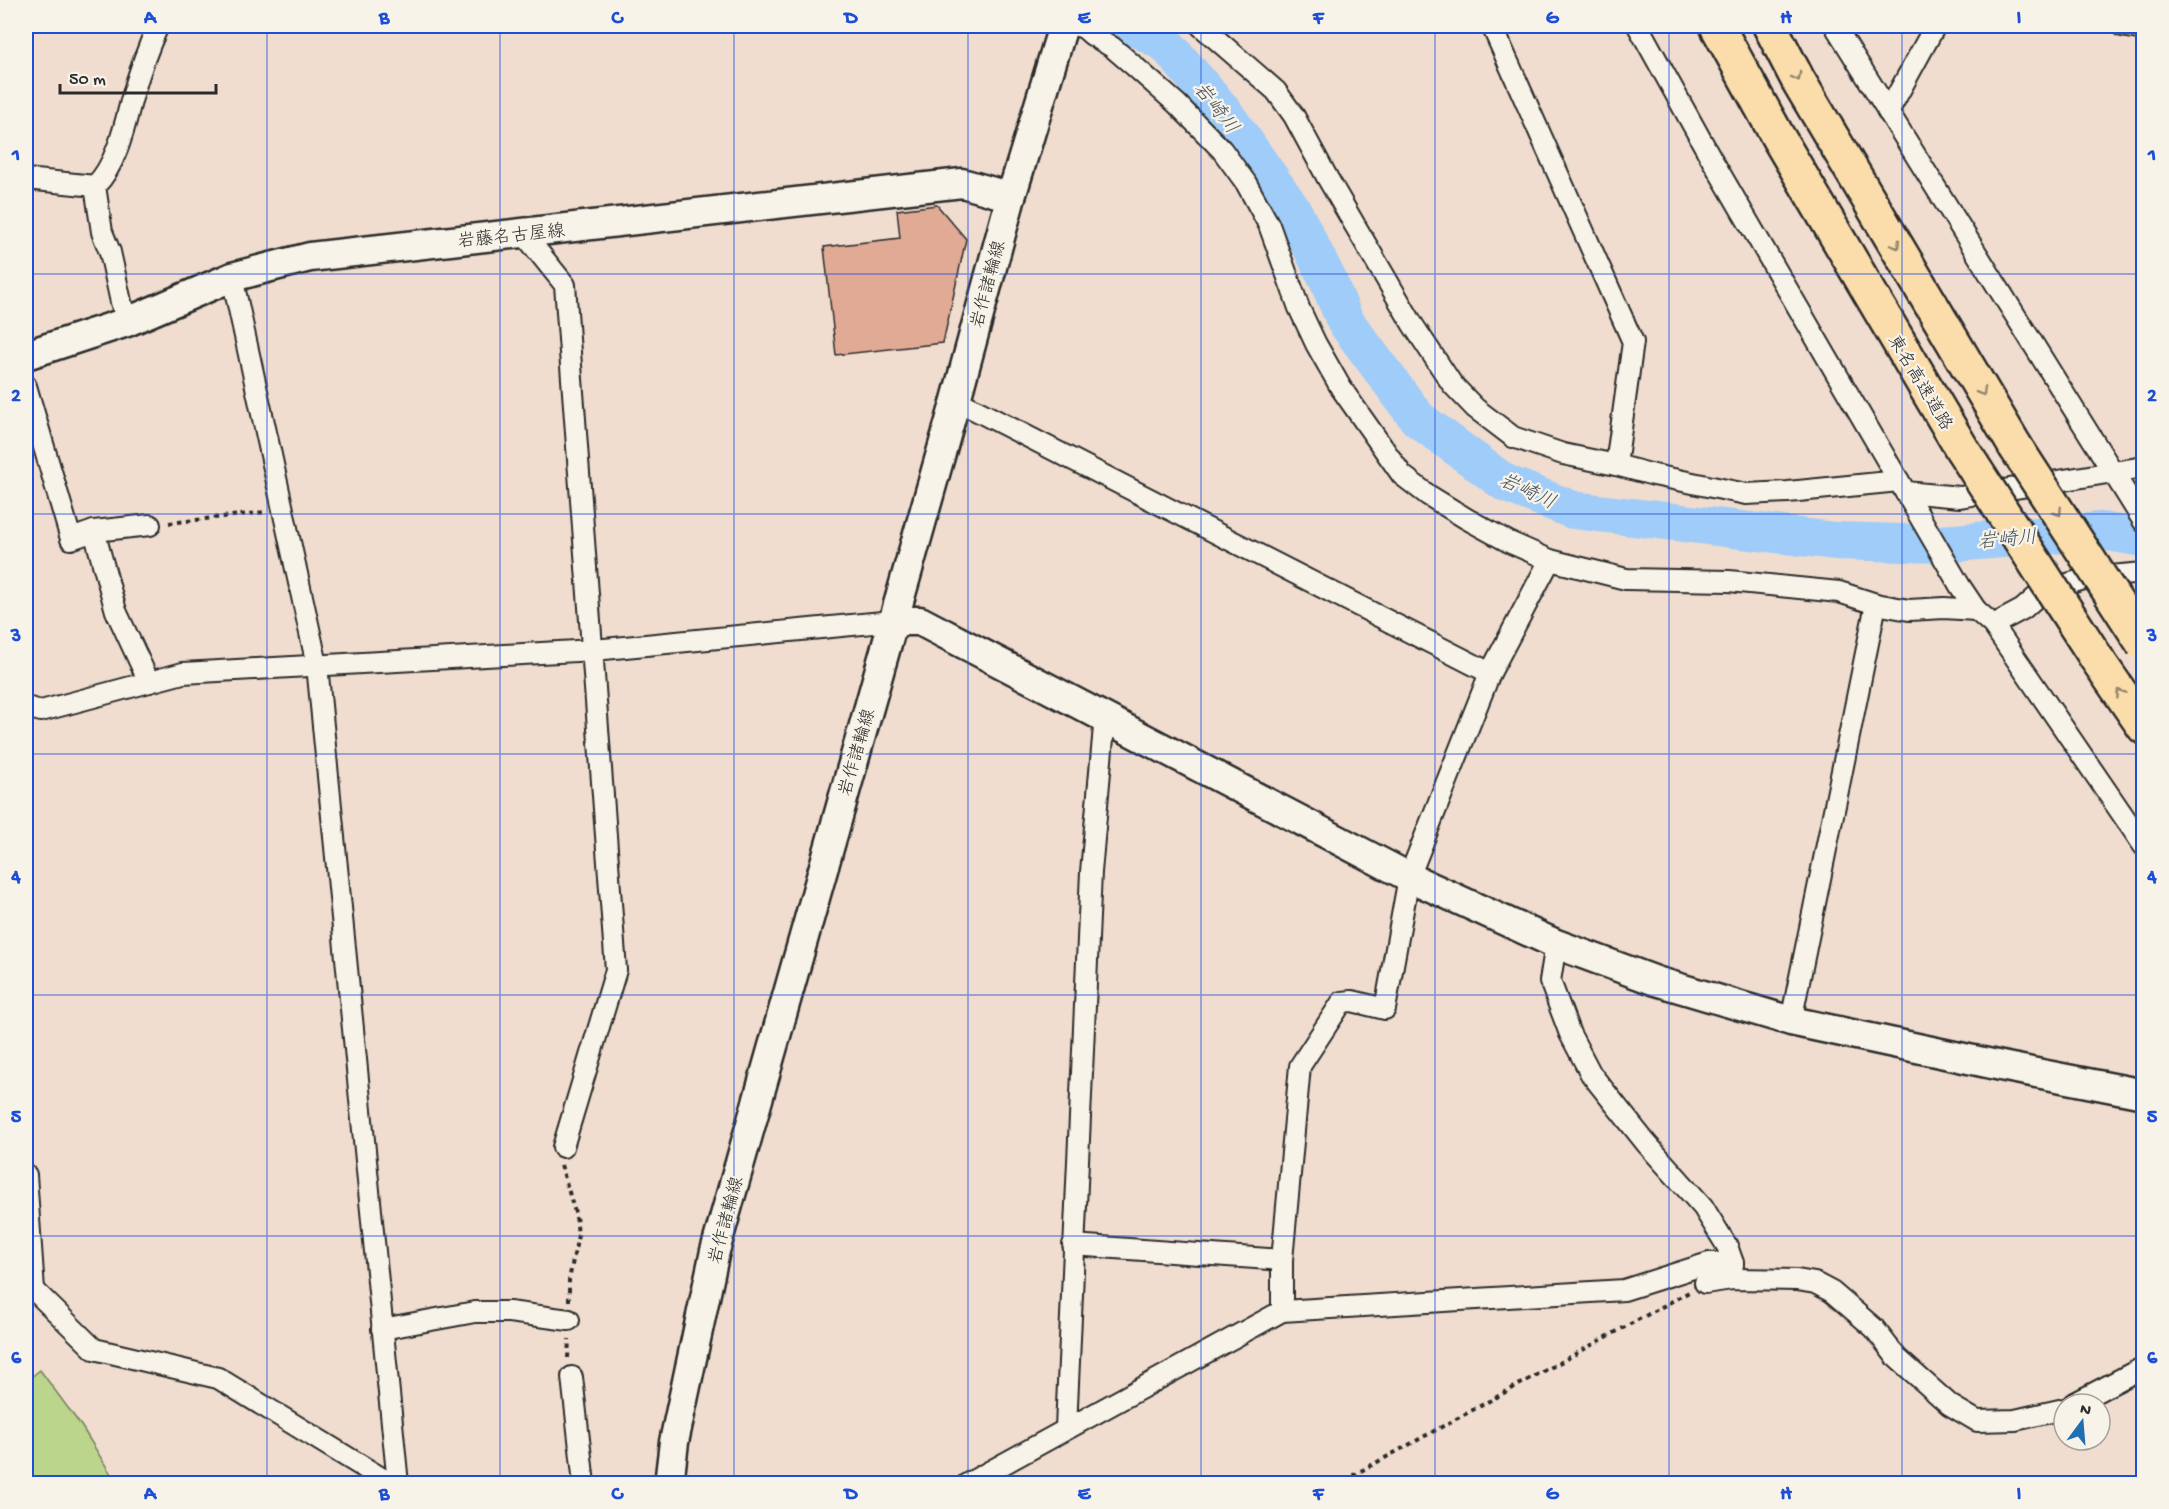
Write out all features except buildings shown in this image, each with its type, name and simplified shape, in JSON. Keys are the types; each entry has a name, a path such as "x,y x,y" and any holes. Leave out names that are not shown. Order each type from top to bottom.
{"highway":[{"path":"1700,26 1768,140 1910,363"},
{"name":"東名高速道路","path":"1717,26 1784,148 1962,449 2097,659 2144,727"},
{"path":"1770,26 1804,90 2015,446 2144,645"}],"main road":[{"name":"岩作諸輪線","path":"669,1484 674,1442 715,1251 956,400 1011,196 1063,26"},
{"name":"岩藤名古屋線","path":"26,355 127,322 232,277 310,257 962,183 1011,196"},
{"path":"893,621 920,621 1409,877 1556,944 1656,981 1791,1022 2144,1094"}],"street":[{"path":"127,322 110,252 102,232 95,186 106,172 126,122 158,26"},
{"path":"1077,26 1084,28 1112,47 1178,104 1228,158 1246,183 1269,225 1299,308 1341,388 1402,475 1428,495 1509,542 1550,560 1626,579 1729,581 1839,592 1876,604 1909,610 1944,608 1976,610"},
{"path":"1201,26 1276,91 1294,116 1413,325 1452,384 1475,408 1513,437 1563,454 1654,476 1746,494 1906,492 1960,497 2144,467"},
{"path":"1492,26 1633,342 1616,465"},
{"path":"1638,26 1711,158 1960,586 1976,610 1993,625 2144,846"},
{"path":"1835,26 2144,522"},
{"path":"1888,112 1935,26"},
{"path":"2122,26 2144,30"},
{"path":"26,179 95,186"},
{"path":"524,234 565,285 594,650 616,970 563,1147"},
{"path":"232,277 317,665 398,1484"},
{"path":"26,386 71,539 94,531 150,525"},
{"path":"956,400 1490,673"},
{"path":"94,531 116,611 148,682"},
{"path":"1282,1311 1282,1260 1300,1066 1342,1002 1352,1001 1385,1009 1409,877 1490,673 1550,560"},
{"path":"1993,625 2023,609 2043,591 2088,578 2144,573"},
{"path":"1791,1022 1876,604"},
{"path":"26,707 41,711 183,673 594,650 893,621"},
{"path":"1066,1428 1091,872 1105,716"},
{"path":"1556,944 1550,981 1570,1034 1591,1074 1646,1143 1703,1207 1727,1246 1732,1271"},
{"path":"26,1175 30,1288 94,1349 218,1378 391,1484"},
{"path":"1073,1245 1282,1260"},
{"path":"967,1484 1282,1311 1624,1290 1709,1263 1732,1271 1815,1282 1824,1287 1874,1328 1897,1358 1950,1405 1977,1421 2015,1420 2052,1412"},
{"path":"1705,1283 1732,1271"},
{"path":"382,1329 475,1312 509,1312 568,1320"},
{"path":"2096,1392 2144,1367"},
{"path":"572,1377 584,1484"}],"path":[{"path":"150,525 282,510"},
{"path":"563,1147 561,1167 576,1216 578,1235 569,1280 568,1362 572,1377"},
{"path":"1337,1484 1705,1283"}],"green space":[{"path":"40,1370 82,1427 114,1479 113,1483 26,1483 26,1381"}],"waterway":[{"name":"岩崎川","path":"1133,26 1165,43 1223,111 1293,211 1327,278 1345,321 1418,419 1505,483 1573,510 1835,541 1941,544 2101,531 2144,538"}]}
